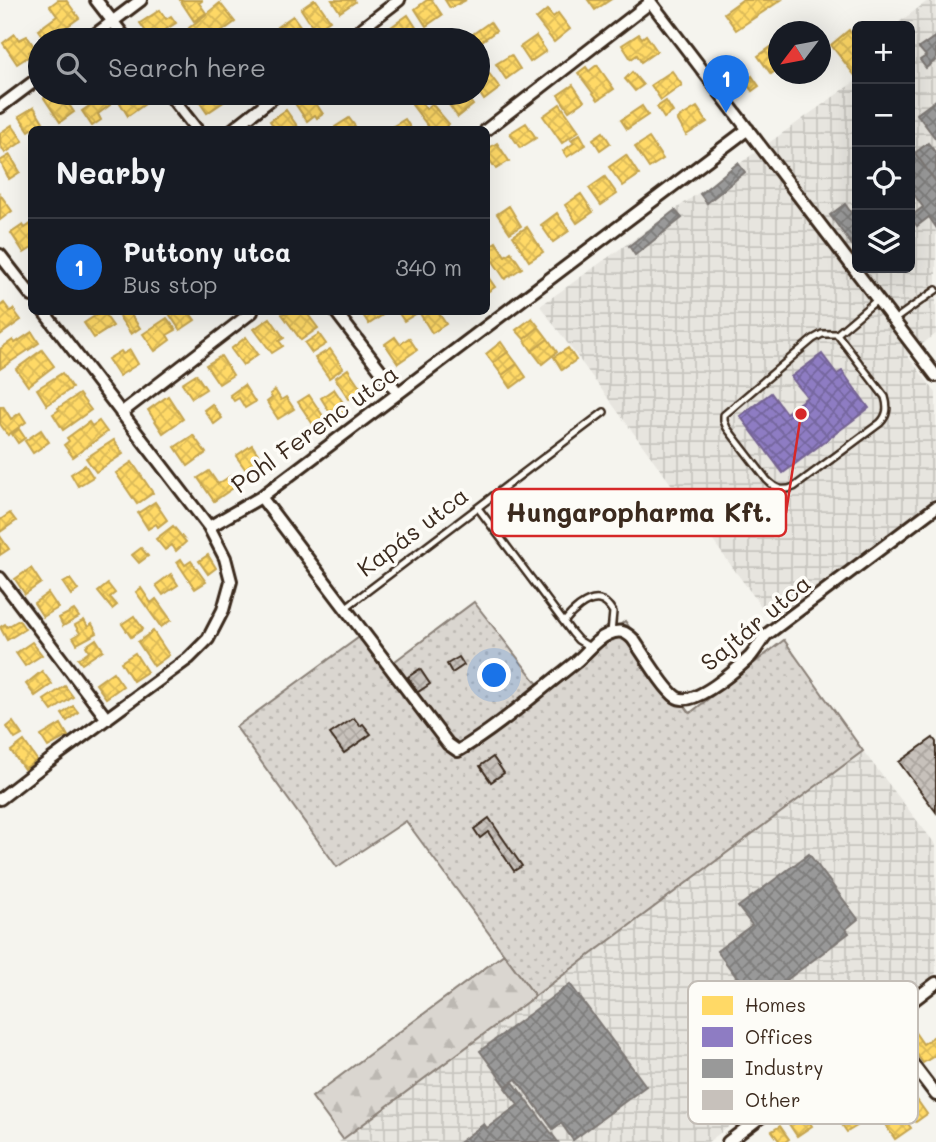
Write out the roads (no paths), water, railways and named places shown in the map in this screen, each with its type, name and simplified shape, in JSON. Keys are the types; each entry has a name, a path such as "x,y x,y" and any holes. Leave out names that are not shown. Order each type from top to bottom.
{"street":[{"path":"96,0 118,28"},
{"path":"105,28 141,0"},
{"path":"363,28 399,0"},
{"path":"490,127 650,1 936,376"},
{"path":"0,107 28,85"},
{"path":"177,105 194,126"},
{"path":"237,126 264,105"},
{"name":"Pohl Ferenc utca","path":"209,527 261,497 748,129"},
{"path":"0,255 28,288"},
{"path":"0,799 189,657 208,639 223,610 231,581 225,558 209,527 46,315"},
{"path":"121,413 248,315"},
{"path":"338,315 398,393"},
{"path":"261,497 448,744 458,751 475,741 611,633"},
{"name":"Sajtár utca","path":"611,633 627,633 677,698 687,701 698,697 733,672 753,653 766,635 936,507"},
{"path":"0,578 107,719"},
{"path":"918,997 936,983"},
{"path":"918,1071 936,1095"},
{"path":"728,1142 751,1124"}],"lane":[{"path":"894,320 936,290"},
{"path":"837,334 885,397 886,416 794,486 781,490 775,488 727,428 724,415 813,339 822,334 837,334 878,299"},
{"name":"Kapás utca","path":"345,608 604,412"},
{"path":"478,508 578,640 591,648"},
{"path":"564,622 579,607 599,600 607,604 613,612 611,633"}],"place":[{"name":"Puttony utca","path":"726,113"},
{"name":"Hungaropharma Kft.","path":"801,414"}]}
